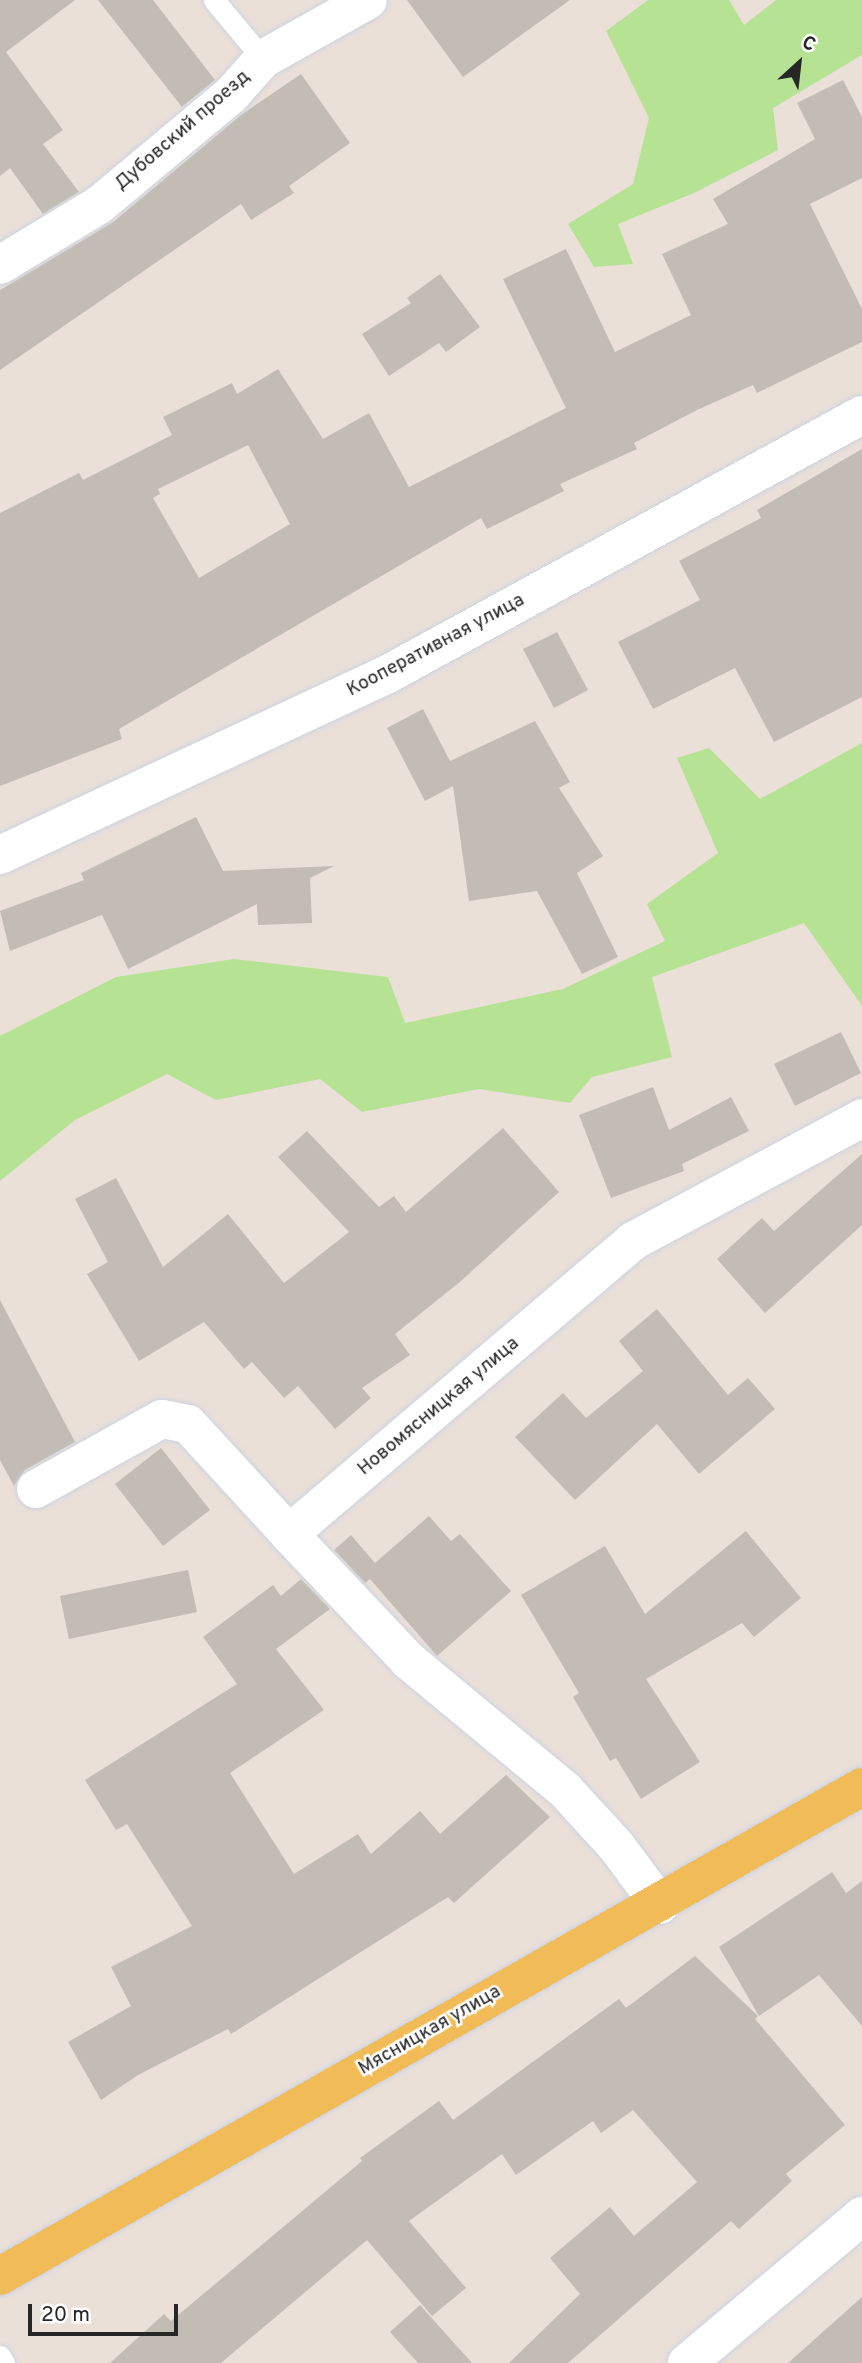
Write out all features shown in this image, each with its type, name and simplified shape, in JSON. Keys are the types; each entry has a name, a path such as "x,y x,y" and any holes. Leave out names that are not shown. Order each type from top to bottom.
{"main road":[{"name":"Мясницкая улица","path":"0,2276 524,1977 660,1905 862,1787"}],"street":[{"name":"Дубовский проезд","path":"0,265 99,205 231,95 263,59 368,0"},
{"name":"Кооперативная улица","path":"0,855 388,674 862,415"},
{"name":"Новомясницкая улица","path":"289,1534 633,1241 862,1118"},
{"path":"36,1489 162,1419 188,1424 408,1661 565,1790 617,1847 660,1905"},
{"path":"687,2363 862,2216"}],"lane":[{"path":"214,0 263,59"},
{"path":"0,2356 4,2363"}],"green space":[{"path":"648,0 729,0 744,25 776,0 862,0 862,55 773,108 778,150 694,193 618,224 633,264 594,267 568,224 633,184 649,118 606,31"},
{"path":"862,743 862,1006 804,923 652,977 672,1057 592,1077 570,1103 479,1089 362,1112 320,1079 216,1100 167,1074 75,1120 0,1181 0,1036 116,977 234,959 388,977 405,1023 563,989 665,941 647,904 718,853 677,758 709,748 760,799"}],"building":[{"path":"0,0 75,0 6,52 63,130 43,144 79,192 43,214 10,168 0,176"},
{"path":"98,0 153,0 215,80 182,107"},
{"path":"407,0 570,0 463,77"},
{"path":"301,74 350,143 289,186 294,193 251,220 241,204 0,370 0,290 113,222 241,115"},
{"path":"843,80 862,117 862,178 810,204 862,309 862,342 757,393 753,385 697,410 634,443 637,449 560,484 564,491 487,529 481,518 119,729 122,739 0,786 0,513 79,473 83,480 172,435 163,417 232,383 237,394 278,369 323,439 369,413 409,487 566,408 503,279 566,249 615,352 691,315 662,254 728,224 713,199 815,139 797,103","holes":["248,445 290,524 199,578 153,498 160,494 158,489"]},
{"path":"440,274 480,327 446,352 439,343 389,376 362,334 411,303 407,298"},
{"path":"862,449 862,697 774,742 735,668 653,709 618,642 700,600 679,561 761,518 757,510"},
{"path":"557,632 588,690 554,708 523,649"},
{"path":"423,709 450,761 535,721 570,782 559,788 603,856 577,873 618,957 582,974 537,891 469,901 453,786 425,801 387,728"},
{"path":"196,817 223,871 334,866 310,878 312,923 258,925 257,904 128,969 102,915 10,951 0,911 84,880 81,873"},
{"path":"841,1032 861,1073 795,1106 774,1064"},
{"path":"653,1087 669,1130 731,1097 749,1131 682,1164 684,1171 611,1198 579,1115"},
{"path":"503,1128 559,1192 461,1281 395,1334 410,1355 362,1388 371,1398 335,1429 298,1386 284,1398 252,1362 244,1369 204,1322 139,1361 87,1274 108,1262 75,1199 116,1178 163,1267 228,1214 284,1283 349,1232 278,1157 307,1131 379,1207 394,1196 406,1212"},
{"path":"862,1154 862,1225 765,1313 717,1259 762,1218 774,1231"},
{"path":"0,1300 75,1442 25,1470 14,1486 0,1460"},
{"path":"657,1309 728,1395 748,1378 775,1409 699,1474 657,1424 575,1500 515,1437 563,1393 586,1418 643,1371 619,1341"},
{"path":"161,1448 210,1510 163,1546 115,1484"},
{"path":"429,1516 451,1541 460,1534 511,1591 437,1656 370,1579 365,1583 334,1550 351,1535 375,1563"},
{"path":"746,1531 801,1598 754,1637 742,1623 646,1679 700,1762 641,1799 616,1758 610,1761 573,1697 579,1693 521,1595 605,1546 645,1614"},
{"path":"188,1570 197,1612 69,1639 60,1596"},
{"path":"301,1579 330,1609 276,1649 324,1710 230,1773 294,1874 358,1834 371,1854 420,1811 440,1834 506,1775 550,1817 454,1903 448,1897 231,2034 228,2029 138,2075 101,2100 68,2042 131,2006 111,1967 192,1926 127,1824 116,1830 85,1780 237,1684 203,1637 273,1585 281,1596"},
{"path":"832,1872 846,1893 862,1881 862,2026 819,1975 759,2016 719,1947"},
{"path":"695,1956 758,2016 755,2019 845,2125 786,2174 792,2181 739,2229 731,2221 568,2363 509,2363 580,2294 550,2258 610,2207 634,2236 697,2182 633,2110 601,2133 593,2121 516,2175 502,2154 409,2221 466,2288 432,2316 367,2240 221,2363 110,2363 164,2314 171,2321 362,2161 360,2158 439,2101 453,2120 619,1999 626,2008"},
{"path":"862,2297 862,2363 788,2363"},
{"path":"420,2305 472,2363 418,2363 390,2332"}]}
